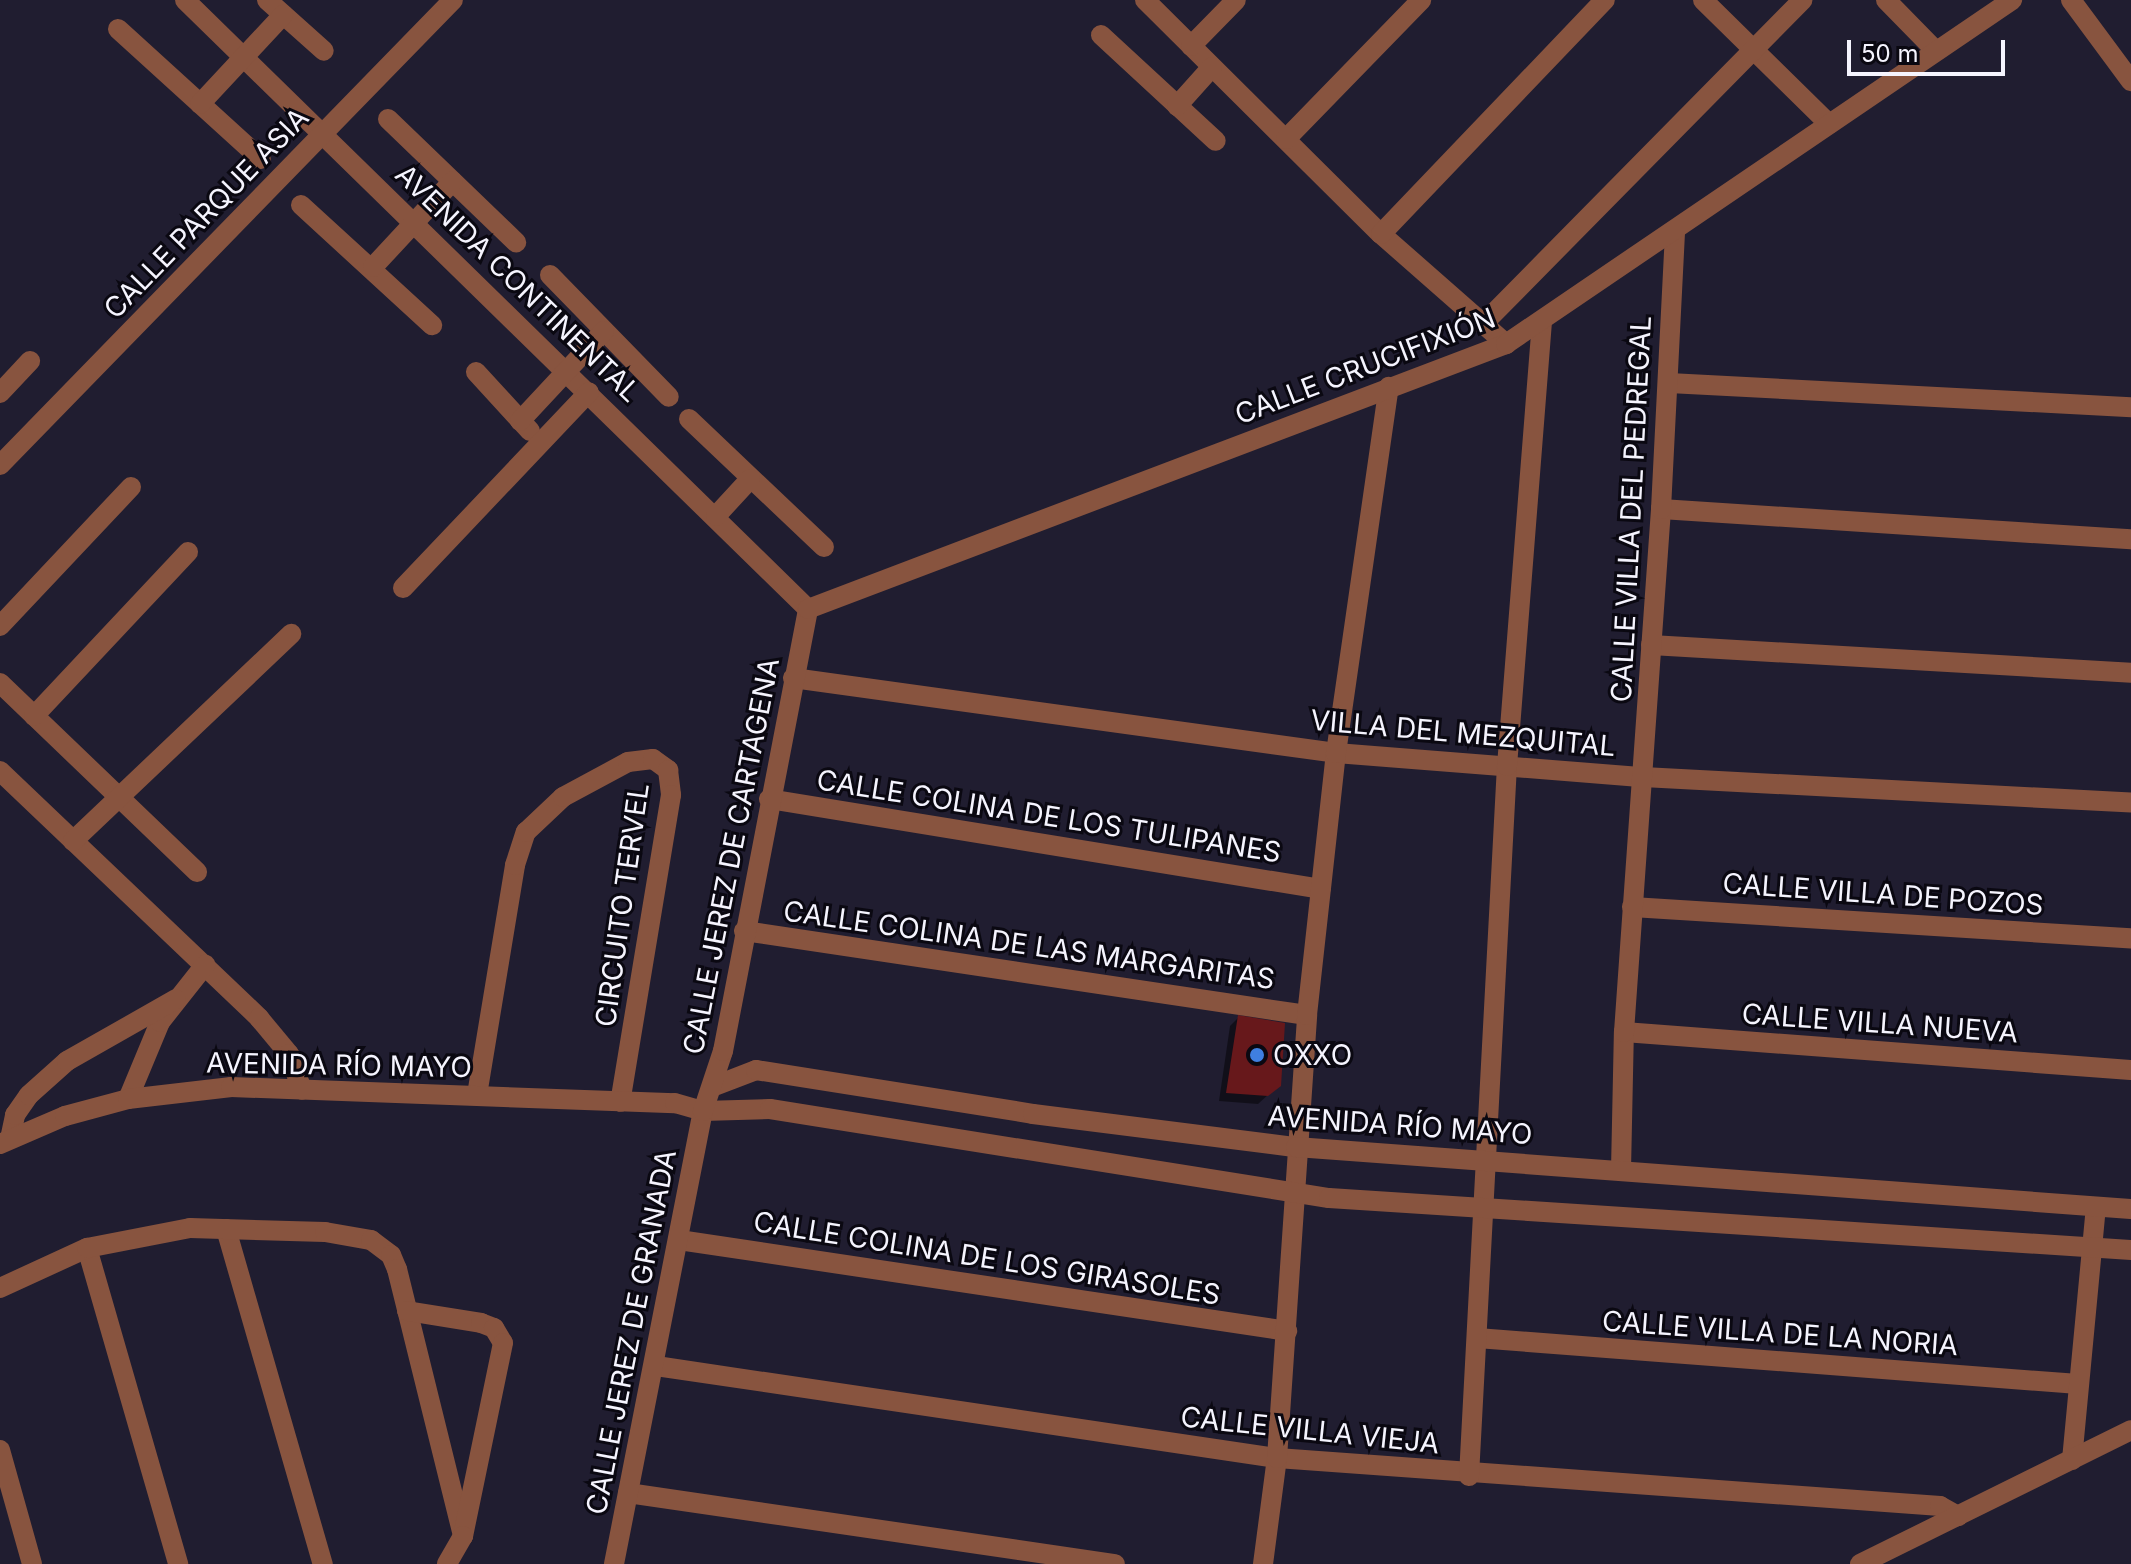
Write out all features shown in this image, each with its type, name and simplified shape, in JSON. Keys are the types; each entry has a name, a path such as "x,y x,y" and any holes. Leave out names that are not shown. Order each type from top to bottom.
{"street":[{"name":"AVENIDA CONTINENTAL","path":"185,0 569,370 808,609"},
{"path":"267,0 324,51"},
{"name":"CALLE PARQUE ASIA","path":"0,465 453,0"},
{"path":"1145,0 1381,234 1506,344"},
{"path":"1191,46 1236,0"},
{"path":"1286,139 1421,0"},
{"path":"1381,234 1605,0"},
{"path":"1703,0 1829,124"},
{"path":"1483,324 1802,0"},
{"path":"1886,0 1936,51"},
{"name":"CALLE CRUCIFIXIÓN","path":"808,609 1506,344 1542,324 1675,234 1829,124 2012,0"},
{"path":"2071,0 2131,81"},
{"path":"200,104 283,15"},
{"path":"118,29 261,159"},
{"path":"1101,35 1216,141"},
{"path":"1177,106 1212,67"},
{"path":"388,119 516,242"},
{"path":"373,267 453,181"},
{"path":"301,205 373,267 432,325"},
{"name":"CALLE VILLA DEL PEDREGAL","path":"1621,1170 1624,1032 1661,509 1675,234"},
{"path":"550,275 669,397"},
{"path":"1469,1476 1486,1205 1507,766 1542,324"},
{"path":"520,421 604,331"},
{"path":"0,393 30,361"},
{"path":"476,372 540,441"},
{"path":"1669,383 2131,407"},
{"path":"1263,1564 1277,1458 1307,1015 1336,753 1389,387"},
{"path":"403,588 589,392"},
{"path":"689,419 824,547"},
{"path":"716,516 750,479"},
{"path":"0,626 131,487"},
{"path":"1661,509 2131,539"},
{"path":"34,716 188,552"},
{"name":"CALLE JEREZ DE CARTAGENA","path":"703,1111 723,1051 769,799 808,609"},
{"path":"73,841 291,634"},
{"path":"1651,645 2131,673"},
{"name":"VILLA DEL MEZQUITAL","path":"793,678 1336,753 1643,777 2131,803"},
{"path":"0,683 197,872"},
{"name":"CIRCUITO TERVEL","path":"477,1095 515,865 526,832 563,797 628,762 653,759 668,770 671,795 620,1102"},
{"path":"0,771 205,965 289,1054 302,1090"},
{"name":"CALLE COLINA DE LOS TULIPANES","path":"769,799 1321,889"},
{"name":"CALLE VILLA DE POZOS","path":"1632,907 2131,938"},
{"name":"CALLE COLINA DE LAS MARGARITAS","path":"744,931 1307,1015"},
{"path":"128,1099 160,1022 205,965"},
{"path":"3,1141 29,1095 67,1061 176,999"},
{"name":"CALLE VILLA NUEVA","path":"1624,1032 2131,1070"},
{"name":"AVENIDA RÍO MAYO","path":"675,1103 756,1070 1033,1114 1296,1147 2131,1209"},
{"name":"AVENIDA RÍO MAYO","path":"3,1141 128,1099 231,1087 675,1103 703,1111 770,1109 1294,1193 2131,1250"},
{"name":"CALLE JEREZ DE GRANADA","path":"614,1564 656,1366 703,1111"},
{"path":"2072,1460 2089,1247 2096,1207"},
{"path":"0,1288 87,1248 190,1228 325,1232 371,1240 391,1255 463,1536"},
{"path":"226,1229 323,1564"},
{"name":"CALLE COLINA DE LOS GIRASOLES","path":"679,1240 1287,1331"},
{"path":"87,1248 178,1564"},
{"path":"407,1311 481,1323 494,1328 503,1343 463,1536 447,1564"},
{"name":"CALLE VILLA DE LA NORIA","path":"1477,1338 2078,1384"},
{"name":"CALLE VILLA VIEJA","path":"656,1366 1277,1458 1469,1476 1940,1506 1958,1516"},
{"path":"1860,1564 2131,1430"},
{"path":"0,1450 32,1564"},
{"path":"628,1493 1115,1564"}],"building":[{"name":"OXXO","path":"1238,1015 1285,1023 1281,1086 1268,1096 1226,1093"}],"place":[{"name":"OXXO","path":"1257,1055"}]}
